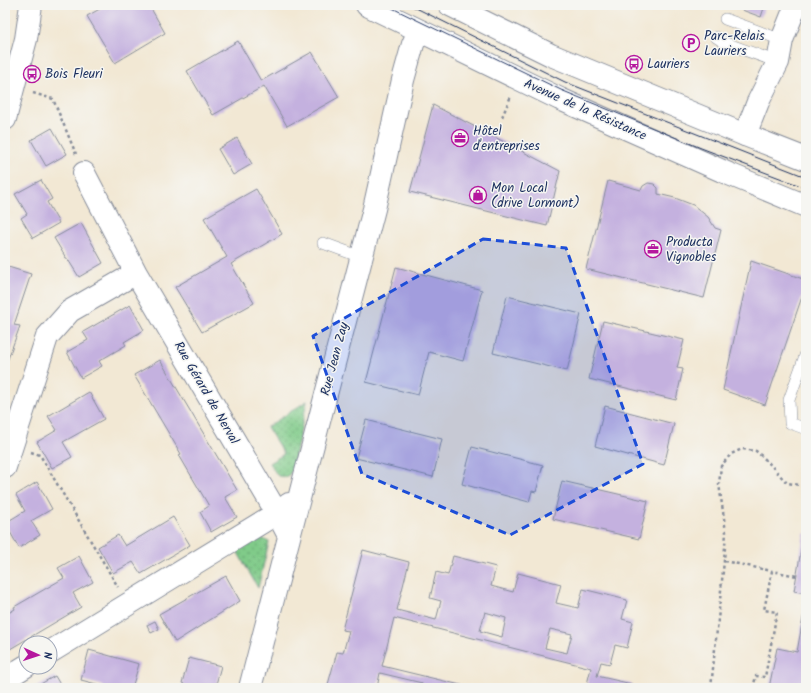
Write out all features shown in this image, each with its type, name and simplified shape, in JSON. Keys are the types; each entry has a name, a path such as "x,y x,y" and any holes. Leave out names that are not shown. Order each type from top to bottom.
{"street":[{"path":"5,119 26,38 31,5"},
{"name":"Avenue de la Résistance","path":"368,5 560,99 729,174 806,206"},
{"path":"450,5 551,55 806,159"},
{"path":"745,135 758,102 778,62 782,40 796,5"},
{"name":"Rue Jean Zay","path":"250,688 362,257 407,65 413,44 419,31"},
{"name":"Rue Gérard de Nerval","path":"84,173 136,273 289,536"},
{"path":"5,467 47,338 70,311 136,273"},
{"path":"58,647 277,513 299,496"},
{"path":"5,679 18,671"}],"lane":[{"path":"725,19 782,40"},
{"path":"716,37 725,43 778,62"},
{"path":"323,242 362,257"},
{"path":"806,353 789,400 790,423 806,429"}],"path":[{"path":"13,87 53,99 84,173"},
{"path":"12,446 40,455 128,605"},
{"path":"711,688 726,532 719,484 721,466 731,454 742,449 756,451 767,460 787,482 806,486"},
{"path":"724,561 797,576"},
{"path":"754,688 756,676 765,678 777,612 764,610 772,571"}],"highlighted area":[{"path":"483,239 566,248 643,464 510,535 362,474 313,336"}],"green space":[{"path":"307,401 292,471 287,477 278,476 269,463 284,454 267,427"},
{"path":"260,537 269,542 258,588 237,551"}],"building":[{"path":"107,5 149,5 165,33 115,63 87,16"},
{"path":"744,5 765,5 761,17 742,10"},
{"path":"238,41 261,81 312,52 339,97 287,126 264,86 213,115 187,71"},
{"name":"Hôtel d'entreprises","path":"433,105 560,171 547,226 410,192"},
{"path":"52,128 67,154 46,166 31,140"},
{"path":"237,138 252,164 233,175 218,149"},
{"path":"41,180 52,199 47,202 59,223 33,238 21,218 27,214 15,194"},
{"name":"Producta Vignobles","path":"608,181 641,190 643,186 648,183 654,184 658,188 658,194 675,198 693,205 708,217 715,228 721,230 704,298 586,269"},
{"path":"256,189 282,234 231,264 254,303 202,332 175,287 227,257 204,218"},
{"path":"81,223 103,263 79,277 54,238"},
{"path":"751,261 806,280 806,285 765,405 723,390"},
{"path":"5,266 31,274 14,325 20,326 5,367"},
{"path":"396,267 482,290 463,361 429,352 418,395 366,382"},
{"path":"507,296 581,314 567,371 493,353"},
{"path":"130,305 144,330 124,342 126,345 99,361 102,366 81,378 67,352 88,340 83,332"},
{"path":"603,321 684,340 677,368 683,369 676,400 589,379"},
{"path":"160,360 237,490 225,497 237,517 211,532 200,512 209,506 179,455 181,454 134,375"},
{"path":"89,392 104,419 63,442 72,457 52,468 37,442 57,430 48,416"},
{"path":"605,406 674,424 664,465 595,446"},
{"path":"366,420 442,439 433,477 356,458"},
{"path":"472,447 543,465 536,492 532,491 529,502 462,484"},
{"path":"562,481 648,501 639,539 553,519"},
{"path":"37,482 52,509 31,521 40,535 19,548 5,523 25,511 16,495"},
{"path":"173,517 190,545 141,574 133,562 113,573 98,547 118,535 125,546"},
{"path":"804,533 806,533 806,593 794,591"},
{"path":"363,550 409,562 397,610 436,620 441,601 430,598 436,572 448,575 453,556 496,567 491,586 513,592 518,573 561,584 556,603 578,608 583,589 627,600 622,619 633,622 627,648 615,645 610,664 601,662 597,676 632,684 631,688 586,688 591,668 394,618 382,666 473,688 420,688 422,683 380,673 377,688 327,688 337,652 343,653 349,631 342,630","holes":["485,612 506,618 502,637 480,631","550,629 572,634 567,653 545,648"]},
{"path":"79,556 93,582 73,593 81,607 34,635 18,635 18,644 5,652 5,615 15,609 14,607 64,578 58,568"},
{"path":"226,576 240,601 175,642 159,614"},
{"path":"805,607 806,688 769,688 777,648 797,652"},
{"path":"155,621 159,629 151,633 147,625"},
{"path":"89,650 139,664 132,688 103,688 104,686 81,680"},
{"path":"189,658 221,666 215,688 183,688 184,684 182,683"},
{"path":"55,676 62,688 34,688 44,682"}],"tram line":[{"path":"386,5 561,90 701,148 806,188"},
{"path":"410,5 565,82 806,177"}],"place":[{"name":"Parc-Relais Lauriers","path":"691,43"},
{"name":"Lauriers","path":"634,64"},
{"name":"Bois Fleuri","path":"32,74"},
{"name":"Hôtel d'entreprises","path":"460,138"},
{"name":"Mon Local (drive Lormont)","path":"478,195"},
{"name":"Producta Vignobles","path":"653,249"}]}
